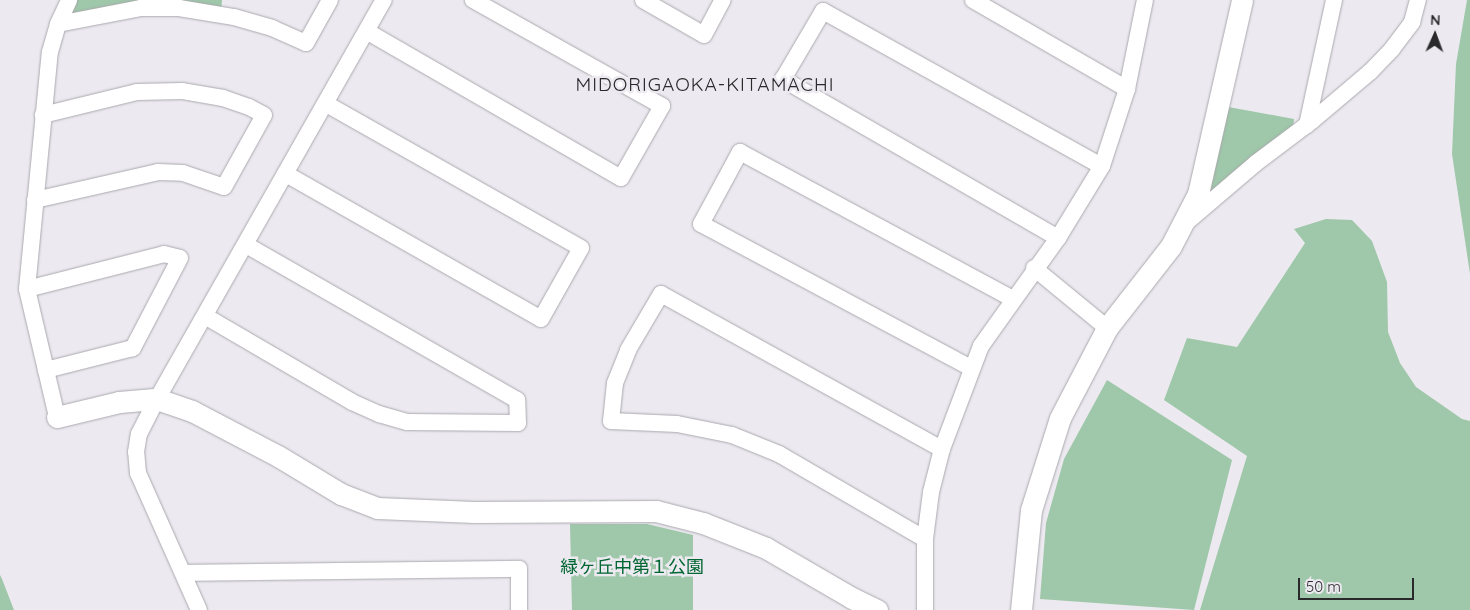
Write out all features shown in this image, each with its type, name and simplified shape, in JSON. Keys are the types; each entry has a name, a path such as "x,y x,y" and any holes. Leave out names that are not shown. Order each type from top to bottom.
{"street":[{"path":"69,0 58,24 50,52 34,200 27,289 57,417 119,402 157,399 209,420 278,456 341,494 378,508 474,512 656,511 703,523 766,548 852,598 877,610"},
{"path":"58,24 141,8 179,8 234,17 272,28 306,43 330,0"},
{"path":"200,610 138,473 136,452 139,434 157,399 368,32 384,0"},
{"path":"368,32 621,178 662,106 473,0"},
{"path":"642,0 704,35 723,0"},
{"path":"973,0 1127,89"},
{"path":"1021,610 1030,510 1060,418 1107,328 1171,246 1184,225 1198,194 1242,0"},
{"path":"1307,125 1334,0"},
{"path":"1184,225 1256,163 1307,125 1370,72 1392,49 1412,22 1418,0"},
{"path":"924,610 925,539 930,492 942,449 981,346 1034,268 1058,238 1102,166 1127,89 1141,2"},
{"path":"1058,238 783,79 823,11 1102,166"},
{"path":"34,200 158,172 183,172 224,187 264,115 249,107 223,98 182,91 138,92 43,115"},
{"path":"286,174 541,319 581,248 326,104"},
{"path":"972,368 701,224 740,152 1013,299"},
{"path":"205,316 352,402 379,414 407,422 518,423 517,400 246,245"},
{"path":"27,289 164,254 180,258 133,348 46,370"},
{"path":"1034,268 1107,328"},
{"path":"925,539 779,454 732,435 677,424 611,420 614,383 628,350 661,294 942,449"},
{"path":"182,573 518,569 519,610"}],"green space":[{"path":"72,0 222,0 221,13 179,6 63,20"},
{"path":"1467,0 1470,0 1470,274 1452,154 1456,64"},
{"path":"1223,106 1294,119 1293,129 1217,193 1205,191"},
{"path":"1326,219 1352,220 1372,241 1387,282 1388,332 1400,363 1416,387 1462,419 1470,421 1470,610 1200,610 1247,456 1164,400 1187,338 1237,347 1305,243 1294,229"},
{"path":"1107,380 1232,460 1194,610 1040,599 1046,523 1064,459"},
{"name":"緑ヶ丘中第１公園","path":"570,524 647,524 693,535 693,610 572,610"},
{"path":"0,575 2,579 14,610 0,610"}],"district":[{"name":"MIDORIGAOKA-KITAMACHI","path":"705,85"}]}
